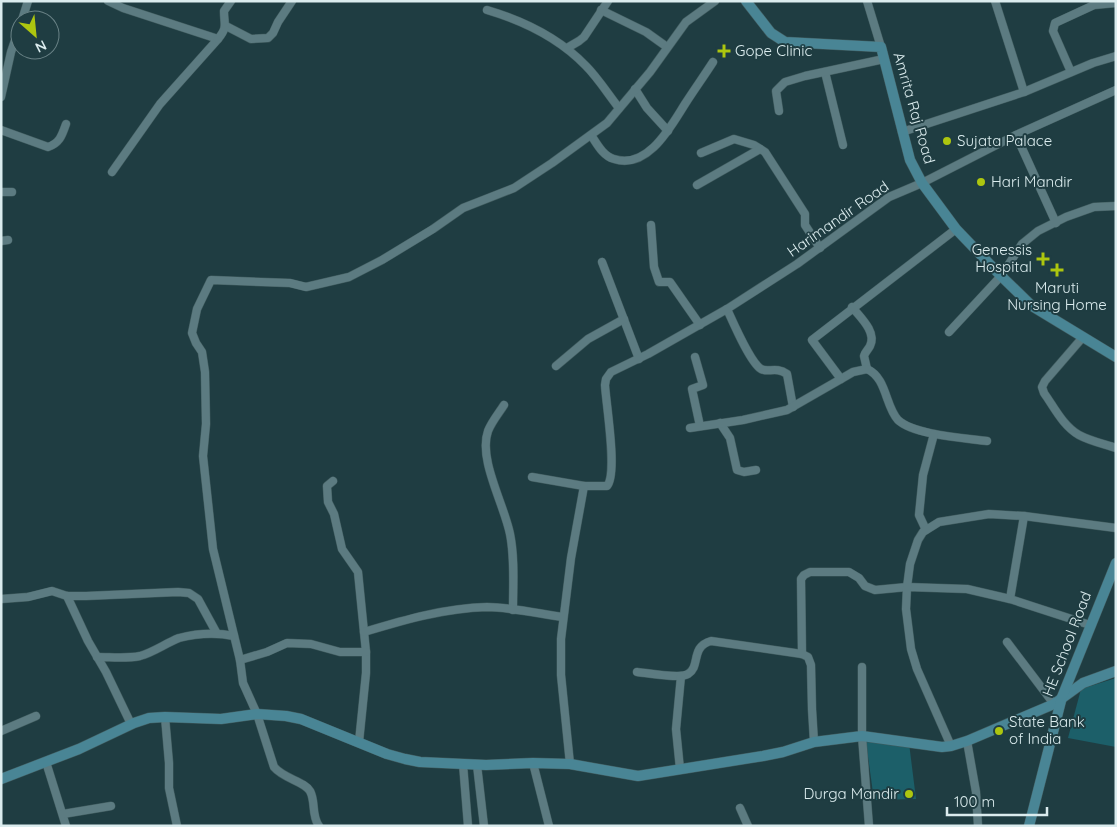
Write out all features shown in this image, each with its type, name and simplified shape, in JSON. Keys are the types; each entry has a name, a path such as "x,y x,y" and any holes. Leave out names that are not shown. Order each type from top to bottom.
{"street":[{"path":"108,1 123,8 218,40"},
{"path":"112,172 160,104 224,32 226,26 224,11 231,1"},
{"path":"226,26 251,39 268,38 292,1"},
{"path":"567,48 584,36 608,1"},
{"path":"319,826 313,815 310,790 285,777 274,767 257,714 243,683 240,660 213,549 203,456 206,424 206,372 202,352 196,344 192,333 197,308 211,280 290,283 306,287 349,277 382,260 463,208 514,188 607,123 650,72 686,22 715,1"},
{"path":"746,1 771,33 785,42 881,47 867,2 872,1"},
{"path":"995,1 1024,92"},
{"path":"1071,72 1053,31 1054,23 1094,5 1116,3"},
{"path":"487,10 503,14 555,39 587,66 619,108"},
{"path":"601,10 627,21 667,47"},
{"name":"Amrita Raj Road","path":"881,47 910,160 922,183 956,229 1032,306 1116,357"},
{"path":"902,132 1024,92 1116,56"},
{"path":"1,98 10,57"},
{"path":"779,112 776,91 785,82 884,59"},
{"path":"591,134 606,155 615,160 628,160 640,157 655,146 668,132 714,62"},
{"path":"824,72 843,145"},
{"path":"636,89 646,108 668,132"},
{"name":"Harimandir Road","path":"584,486 604,487 611,478 610,437 605,386 606,379 611,372 727,309 797,264 889,197 922,183 1016,135 1116,90"},
{"path":"1,130 48,147 56,143 60,138 66,124"},
{"path":"1016,135 1056,223"},
{"path":"700,153 734,138 754,145 765,152 805,214 805,225 820,248"},
{"path":"698,185 760,149"},
{"path":"1,192 12,192"},
{"path":"949,332 1001,276 1022,244 1038,231 1066,217 1094,207 1116,206"},
{"path":"651,225 654,266 659,282 670,282 700,325"},
{"path":"841,379 812,340 852,307 956,229"},
{"path":"602,262 638,359"},
{"path":"852,307 870,330 872,338 864,356 867,369"},
{"path":"727,309 747,350 758,367 764,370 782,370 787,374 793,407"},
{"path":"556,366 588,339 624,319"},
{"path":"1082,337 1042,387 1074,432 1080,436 1116,448"},
{"path":"695,357 703,385 692,389 700,426"},
{"path":"690,428 787,410 854,372 867,369 875,374 879,380 899,421 908,426 934,434 987,440"},
{"path":"504,404 488,432 486,452 489,468 504,510 510,534 513,557 513,610"},
{"path":"720,423 730,438 737,470 744,472 756,470"},
{"path":"926,530 919,515 923,476 934,434"},
{"path":"532,477 584,486 563,617 561,675 570,764"},
{"path":"332,481 327,486 328,502 334,514 342,549 358,572 366,652 366,673 359,742"},
{"path":"951,746 914,659 906,609 910,564 918,540 926,530 939,522 989,514 1024,516 1116,528"},
{"path":"1010,599 1024,516"},
{"name":"HE School Road","path":"1029,826 1058,700 1116,563"},
{"path":"802,654 801,579 810,572 849,572 859,578 865,586 875,590 907,587 967,589 1010,599 1090,625"},
{"path":"1,598 28,597 52,591 67,596 189,593 198,599 216,632"},
{"path":"67,596 131,724"},
{"path":"364,632 409,619 455,610 489,607 563,617"},
{"path":"97,657 134,657 179,638 216,632 234,636"},
{"path":"637,672 681,676 688,674 699,648 704,643 711,641 802,654 808,657 811,665 814,742"},
{"path":"1007,642 1058,700"},
{"path":"240,660 267,652 287,643 311,644 340,652 366,652"},
{"path":"862,667 862,736 869,826"},
{"path":"1,779 46,762 131,724 149,718 165,717 221,720 257,714 301,719 405,759 477,765 570,764 638,776 770,754 814,742 862,736 942,747 967,742 1058,700 1083,683 1116,671"},
{"path":"680,769 676,730 681,676"},
{"path":"1,730 36,716"},
{"path":"165,717 169,763 168,788 177,826"},
{"path":"967,742 976,792 978,826"},
{"path":"46,762 66,826"},
{"path":"533,763 549,826"},
{"path":"463,764 468,826"},
{"path":"477,765 484,826"},
{"path":"63,814 111,806"},
{"path":"740,808 748,826"}],"shaded area":[{"path":"1116,678 1116,747 1068,738 1081,689"},
{"path":"866,742 909,743 916,799 874,800"}],"place":[{"name":"Gope Clinic","path":"724,51"},
{"name":"Sujata Palace","path":"947,141"},
{"name":"Hari Mandir","path":"981,182"},
{"name":"Genessis Hospital","path":"1043,259"},
{"name":"Maruti Nursing Home","path":"1057,270"},
{"name":"State Bank of India","path":"999,731"},
{"name":"Durga Mandir","path":"909,794"}]}
